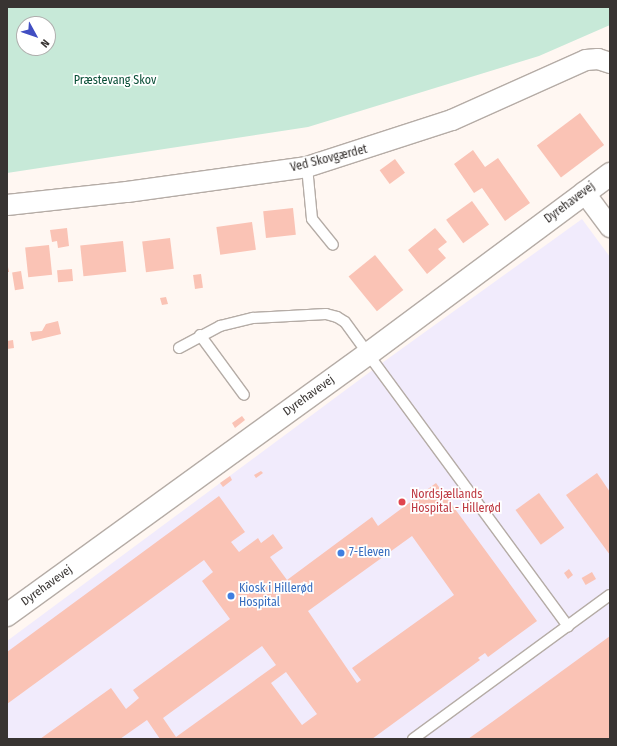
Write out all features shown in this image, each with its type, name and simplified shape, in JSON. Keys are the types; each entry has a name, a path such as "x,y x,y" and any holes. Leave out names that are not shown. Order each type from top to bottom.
{"street":[{"name":"Ved Skovgærdet","path":"7,205 127,192 307,167 452,120 586,60 598,59 610,63"},
{"name":"Dyrehavevej","path":"7,615 368,354 610,174"},
{"path":"584,192 610,227"}],"lane":[{"path":"307,167 312,219 333,245"},
{"path":"179,348 200,335 220,326 253,318 326,314 337,316 345,322 568,626"},
{"path":"200,335 244,395"},
{"path":"413,739 610,595"}],"shaded area":[{"name":"Nordsjællands Hospital - Hillerød","path":"582,219 610,257 610,739 7,739 7,641 382,363"}],"green space":[{"name":"Præstevang Skov","path":"7,7 610,7 610,25 539,56 308,127 7,173"}],"building":[{"path":"580,113 604,145 561,177 537,145"},
{"path":"473,150 485,167 498,158 530,203 505,221 482,188 474,193 454,164"},
{"path":"395,159 405,173 390,184 380,170"},
{"path":"472,201 489,224 463,243 446,220"},
{"path":"293,208 296,235 266,238 263,211"},
{"path":"252,222 256,250 220,255 216,227"},
{"path":"67,228 69,246 58,248 57,241 52,242 50,230"},
{"path":"435,228 447,242 438,249 446,258 427,274 408,250"},
{"path":"170,238 174,269 146,272 142,241"},
{"path":"123,241 126,272 83,276 80,245"},
{"path":"49,245 52,275 28,277 25,248"},
{"path":"375,255 403,290 377,311 349,276"},
{"path":"72,269 73,281 58,282 57,270"},
{"path":"21,271 24,289 15,290 12,272"},
{"path":"201,274 203,288 195,289 193,275"},
{"path":"166,297 168,304 162,305 160,298"},
{"path":"58,321 61,334 32,341 30,332 42,331 46,324"},
{"path":"13,340 14,348 7,349 7,341"},
{"path":"242,416 245,420 235,428 232,423"},
{"path":"261,471 263,473 256,478 254,475"},
{"path":"597,473 610,492 610,555 566,495"},
{"path":"230,476 232,480 223,487 220,483"},
{"path":"436,483 537,621 488,657 485,653 478,658 480,660 372,739 160,739 147,720 120,739 40,739 111,688 126,709 139,698 133,690 230,619 202,581 213,572 204,560 7,704 7,652 219,496 245,532 231,542 239,552 258,538 261,543 273,534 283,548 270,557 287,580 372,517 378,526","holes":["412,536 454,595 352,668 361,680 357,683 308,611","262,646 276,665 176,737 163,718","286,672 317,714 302,725 271,683"]},
{"path":"539,493 564,528 541,545 516,510"},
{"path":"569,569 573,575 568,579 564,573"},
{"path":"592,572 596,579 586,585 582,578"},
{"path":"610,636 610,739 468,739 492,722"}],"place":[{"name":"Nordsjællands Hospital - Hillerød","path":"402,502"},
{"name":"7-Eleven","path":"341,553"},
{"name":"Kiosk i Hillerød Hospital","path":"231,596"}]}
